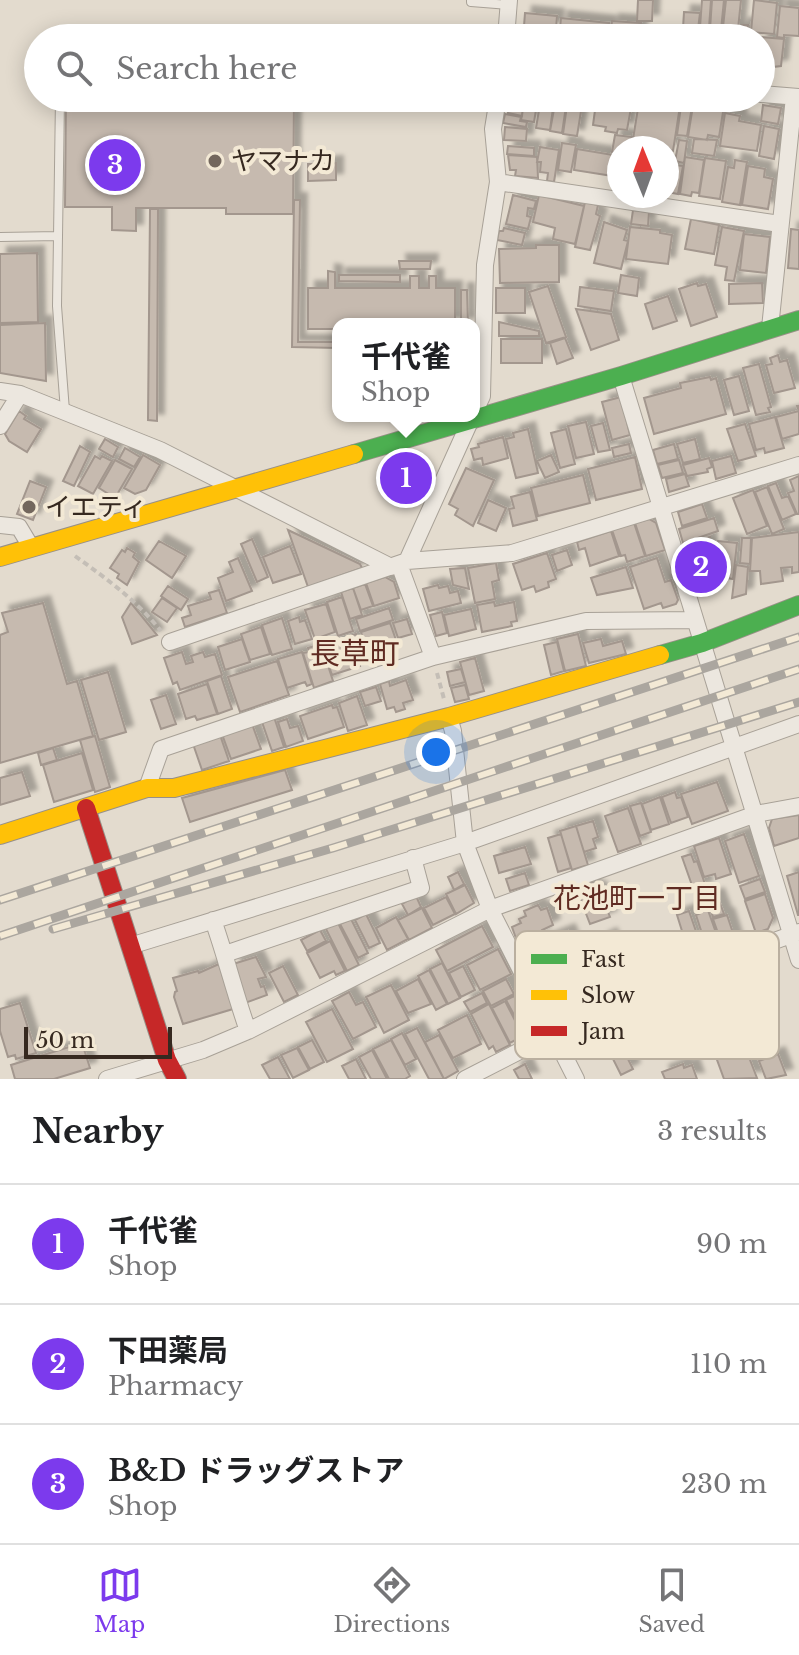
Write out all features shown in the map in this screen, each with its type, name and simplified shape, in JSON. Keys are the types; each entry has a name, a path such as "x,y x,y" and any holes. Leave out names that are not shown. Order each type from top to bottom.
{"street":[{"path":"507,24 509,2"},
{"path":"770,328 796,97 775,95"},
{"path":"480,400 485,265 498,182 493,129 496,112"},
{"path":"498,182 780,224"},
{"path":"480,414 621,376 799,320"},
{"path":"621,376 734,746 795,933 799,960"},
{"path":"0,391 20,394 160,450 399,564 433,657"},
{"path":"0,426 20,394"},
{"path":"0,557 454,422"},
{"path":"399,564 470,422"},
{"path":"170,642 399,564 512,553 799,465"},
{"path":"0,525 19,527 31,547"},
{"path":"0,835 147,788 174,788 449,717 702,643 799,605"},
{"path":"147,788 161,749 433,657 586,621 695,620"},
{"path":"449,717 465,843 490,909 515,959"},
{"path":"130,946 465,843 799,724"},
{"path":"107,1079 203,1050 248,1031 490,909 756,814 799,806"},
{"path":"86,808 167,1060 177,1079"},
{"path":"225,954 421,888 413,858"},
{"path":"213,920 248,1031"},
{"path":"465,1079 515,1053"},
{"path":"566,1059 576,1079"}],"lane":[{"path":"471,0 509,2"},
{"path":"60,112 57,306 65,412"},
{"path":"0,237 58,236"}],"path":[{"path":"53,540 120,588 144,610 170,642"},
{"path":"433,657 449,717"}],"building":[{"path":"638,0 653,0 652,21 637,21"},
{"path":"702,0 711,0 709,24 700,24"},
{"path":"712,0 724,0 722,24 710,24"},
{"path":"726,0 741,0 739,24 723,24"},
{"path":"754,0 777,3 775,24 752,24"},
{"path":"780,6 799,8 799,36 777,37"},
{"path":"684,12 700,13 699,24 683,24"},
{"path":"525,13 557,16 556,24 524,24"},
{"path":"561,18 609,23 609,24 560,24"},
{"path":"612,21 641,23 641,24 612,24"},
{"path":"775,38 784,39 781,66 775,67"},
{"path":"775,107 781,108 778,124 761,121 762,112 775,112"},
{"path":"66,112 294,112 293,214 226,214 226,208 136,208 136,231 112,230 112,207 65,207"},
{"path":"522,112 536,112 534,122 521,120"},
{"path":"539,112 552,112 550,130 536,128"},
{"path":"553,112 565,112 562,133 550,131"},
{"path":"566,112 581,112 577,136 563,134"},
{"path":"595,112 630,112 627,130 618,129 617,133 593,125"},
{"path":"637,112 679,112 675,136 633,136"},
{"path":"680,112 691,112 687,136 677,135"},
{"path":"692,112 723,112 719,137 708,135 707,140 688,137"},
{"path":"725,113 740,116 739,121 761,125 757,151 720,146"},
{"path":"505,114 521,117 520,121 527,122 526,127 503,123"},
{"path":"764,126 779,129 774,159 759,156"},
{"path":"505,127 527,129 526,141 504,140"},
{"path":"694,139 717,140 714,156 692,153"},
{"path":"679,140 687,141 684,163 679,162"},
{"path":"562,143 576,145 571,172 558,170"},
{"path":"508,146 534,148 534,156 507,154"},
{"path":"540,147 559,150 554,182 547,181 548,173 540,172 541,162 537,162"},
{"path":"577,149 607,154 607,175 574,170"},
{"path":"508,155 537,157 538,178 515,176 516,170 510,170"},
{"path":"685,157 704,160 699,193 692,192 691,196 680,194"},
{"path":"705,158 726,161 720,199 699,196"},
{"path":"735,160 747,162 740,205 722,202 728,167 734,168"},
{"path":"336,163 336,180 308,181 308,164"},
{"path":"679,166 683,166 679,188"},
{"path":"748,166 765,169 764,177 773,179 768,209 742,205"},
{"path":"513,195 536,201 534,209 528,208 527,216 531,217 528,229 506,224"},
{"path":"539,195 584,206 575,244 553,239 555,228 533,222"},
{"path":"294,200 300,200 298,342 332,342 332,348 292,347"},
{"path":"585,202 598,205 596,214 600,216 590,250 575,247"},
{"path":"150,209 158,209 157,421 148,420"},
{"path":"633,210 649,212 648,226 631,224"},
{"path":"691,219 719,225 714,254 685,249"},
{"path":"604,222 627,230 624,240 628,241 621,269 594,263"},
{"path":"630,227 660,230 660,233 672,235 668,264 626,259"},
{"path":"722,227 744,231 734,281 725,280 727,267 715,265"},
{"path":"504,228 525,233 522,245 497,240 499,231"},
{"path":"791,229 799,230 799,269 788,268"},
{"path":"744,234 770,237 766,273 740,270"},
{"path":"536,245 559,245 559,282 500,283 499,249 536,248"},
{"path":"37,253 38,322 0,323 0,254"},
{"path":"399,261 431,261 430,269 400,269"},
{"path":"328,271 335,272 335,288 410,288 410,276 419,276 419,288 429,288 429,276 436,276 436,288 455,288 455,318 332,318 332,329 308,329 308,288 328,288"},
{"path":"339,275 400,275 400,282 339,281"},
{"path":"621,275 639,278 637,296 618,293"},
{"path":"697,283 698,286 706,284 717,317 691,326 679,289"},
{"path":"762,283 763,303 729,304 729,284"},
{"path":"548,286 566,337 546,343 529,292"},
{"path":"580,287 614,291 611,311 578,306"},
{"path":"496,288 525,288 525,313 496,313"},
{"path":"461,290 467,290 468,318 461,318"},
{"path":"668,296 677,321 653,329 645,304"},
{"path":"576,309 611,314 619,340 591,350"},
{"path":"499,322 539,331 539,336 499,336"},
{"path":"45,323 46,381 0,373 0,325"},
{"path":"565,338 573,358 557,364 550,343"},
{"path":"501,339 542,339 542,363 501,363"},
{"path":"778,355 780,362 787,360 795,388 774,393 766,365 772,364 770,358"},
{"path":"759,364 771,407 768,408 770,412 756,415 743,368"},
{"path":"739,376 749,411 734,415 724,380"},
{"path":"710,377 711,380 716,378 726,414 654,434 644,398 681,388 680,383"},
{"path":"621,397 630,435 612,440 602,402"},
{"path":"19,411 26,416 24,419 41,429 27,452 9,441 5,434"},
{"path":"799,411 799,434 782,439 776,417"},
{"path":"775,417 784,448 765,453 764,448 756,450 749,424"},
{"path":"586,422 594,454 576,458 568,426"},
{"path":"603,423 610,450 598,452 591,426"},
{"path":"745,424 756,456 738,461 727,429"},
{"path":"528,429 538,473 516,478 506,439 514,437 513,433"},
{"path":"566,429 575,464 560,468 551,433"},
{"path":"503,437 508,458 483,465 482,458 474,460 471,449"},
{"path":"105,439 118,447 113,457 99,449"},
{"path":"695,439 700,459 683,463 677,444"},
{"path":"629,444 631,453 614,457 612,448"},
{"path":"674,444 678,459 657,464 653,450"},
{"path":"80,446 90,452 74,486 63,481"},
{"path":"125,448 140,457 134,467 119,459"},
{"path":"143,455 160,465 146,490 135,494 124,488"},
{"path":"551,455 559,472 545,478 537,461"},
{"path":"95,456 112,461 93,494 78,486"},
{"path":"731,456 736,473 716,479 712,461"},
{"path":"635,457 642,489 596,500 588,469"},
{"path":"709,458 712,467 707,469 708,472 687,476 683,465"},
{"path":"115,460 132,469 115,498 99,488"},
{"path":"679,460 683,473 662,478 658,465"},
{"path":"412,462 421,491 401,497 391,468"},
{"path":"466,468 494,480 473,526 455,515 458,509 449,504"},
{"path":"685,474 689,486 669,492 666,479"},
{"path":"583,475 590,503 538,516 531,488"},
{"path":"799,476 797,514 788,493 794,491 790,480"},
{"path":"30,481 46,487 33,520 17,514"},
{"path":"776,483 782,498 788,496 796,514 782,520 768,486"},
{"path":"767,487 784,529 772,534 755,492"},
{"path":"753,490 767,526 747,534 733,498"},
{"path":"530,492 537,520 513,526 509,509 514,508 511,497"},
{"path":"488,500 506,508 496,531 478,523"},
{"path":"702,504 707,518 682,526 678,512"},
{"path":"714,518 718,531 683,543 679,529"},
{"path":"649,519 656,523 665,550 646,556 635,523"},
{"path":"634,523 645,556 627,562 625,555 621,556 612,530"},
{"path":"288,530 360,564 362,568 308,587"},
{"path":"611,531 619,556 590,566 585,548 579,550 577,542"},
{"path":"799,532 799,572 792,573 792,567 781,568 783,581 761,584 760,571 750,571 752,538"},
{"path":"710,537 709,580 698,583 685,545"},
{"path":"742,538 751,538 750,564 740,563"},
{"path":"252,539 268,577 257,582 241,544"},
{"path":"159,541 186,556 172,578 146,560"},
{"path":"718,541 737,543 733,579 714,576"},
{"path":"290,546 301,574 273,583 263,557"},
{"path":"127,548 135,553 133,557 139,562 127,585 110,568 122,550 125,552"},
{"path":"567,550 572,565 557,571 552,555"},
{"path":"547,553 556,579 548,582 549,587 536,592 534,586 522,590 513,564"},
{"path":"238,558 252,591 226,601 218,578 233,572 229,562"},
{"path":"657,558 665,582 671,580 678,600 676,604 663,608 661,603 644,609 630,567"},
{"path":"496,563 499,580 492,582 495,599 475,603 468,568"},
{"path":"736,565 748,567 746,594 732,598"},
{"path":"626,567 633,588 597,595 591,578"},
{"path":"465,568 469,589 453,585 450,569"},
{"path":"385,577 394,582 399,598 374,606 366,583"},
{"path":"365,584 373,606 361,610 353,588"},
{"path":"438,585 439,588 448,586 450,593 458,591 461,603 429,611 423,589"},
{"path":"168,586 188,599 181,610 161,596"},
{"path":"353,588 362,615 350,619 341,592"},
{"path":"219,590 227,613 185,627 182,618 191,615 188,606 211,599 209,593"},
{"path":"342,597 353,631 338,636 327,602"},
{"path":"162,598 177,608 167,622 152,612"},
{"path":"494,602 495,606 514,602 517,621 511,622 512,626 482,632 477,605"},
{"path":"43,603 67,684 77,681 93,736 0,763 0,635 8,632 2,613"},
{"path":"131,603 157,635 132,644 122,617"},
{"path":"326,604 335,632 315,639 305,610"},
{"path":"389,608 393,620 360,631 356,619"},
{"path":"471,609 476,629 449,636 444,615"},
{"path":"442,612 447,633 436,636 430,615"},
{"path":"299,617 300,622 305,620 312,639 295,644 288,621"},
{"path":"282,618 292,649 272,655 262,625"},
{"path":"407,619 412,634 398,638 393,623"},
{"path":"390,623 396,640 366,649 361,632"},
{"path":"261,627 270,654 250,660 241,634"},
{"path":"356,634 363,654 357,656 360,666 332,675 322,646"},
{"path":"578,634 586,666 565,671 557,639"},
{"path":"242,639 250,662 225,670 218,647"},
{"path":"601,639 603,646 622,641 626,654 589,663 583,643"},
{"path":"557,642 564,671 551,675 544,645"},
{"path":"321,644 333,681 314,688 303,653"},
{"path":"182,652 186,664 193,662 191,656 203,652 205,657 215,654 222,675 180,690 177,682 173,684 164,658"},
{"path":"302,652 312,684 307,686 305,682 287,688 278,659"},
{"path":"475,658 484,691 469,695 460,662"},
{"path":"277,661 289,695 240,712 228,677"},
{"path":"461,669 465,682 450,686 447,672"},
{"path":"108,672 126,732 99,740 81,680"},
{"path":"221,676 232,709 218,714 207,681"},
{"path":"406,680 413,700 403,703 405,709 396,712 394,707 387,709 380,684 389,681 390,686"},
{"path":"207,684 217,714 197,720 195,716 186,719 178,694"},
{"path":"465,685 469,699 455,702 451,688"},
{"path":"376,687 381,701 365,706 360,692"},
{"path":"166,695 176,724 161,729 151,700"},
{"path":"357,696 367,725 348,731 339,703"},
{"path":"332,705 333,708 337,707 344,727 308,739 300,716"},
{"path":"274,717 284,747 272,751 262,722"},
{"path":"287,719 290,728 298,726 303,741 286,747 278,722"},
{"path":"252,724 261,749 231,759 222,734"},
{"path":"220,735 229,761 202,770 193,744"},
{"path":"95,736 110,787 95,792 80,740"},
{"path":"53,748 57,760 41,765 38,753"},
{"path":"82,753 93,790 54,802 43,765"},
{"path":"285,770 292,790 190,822 182,798"},
{"path":"22,772 30,796 0,805 0,778"},
{"path":"717,782 728,811 692,824 681,794"},
{"path":"675,792 677,798 681,797 688,817 671,823 662,797"},
{"path":"660,797 669,824 651,830 642,804"},
{"path":"641,803 651,832 640,836 630,806"},
{"path":"628,808 641,844 618,852 605,816"},
{"path":"799,815 799,838 774,846 769,828 772,819"},
{"path":"593,821 598,837 593,839 596,848 584,852 576,826"},
{"path":"576,826 588,865 572,870 560,831"},
{"path":"561,834 571,868 558,872 548,838"},
{"path":"744,834 759,876 739,883 725,841"},
{"path":"719,838 731,874 716,879 715,874 704,877 694,846"},
{"path":"525,847 531,864 499,873 494,856"},
{"path":"691,854 694,862 697,861 706,887 694,891 682,857"},
{"path":"458,872 464,884 454,890 448,877"},
{"path":"799,872 799,915 798,915 787,876"},
{"path":"525,873 529,885 510,891 506,879"},
{"path":"760,879 765,892 745,899 740,886"},
{"path":"592,883 595,889 599,888 610,917 590,924 580,898 586,895 583,887"},
{"path":"465,885 474,903 456,914 446,894"},
{"path":"765,894 773,918 768,929 755,931 745,901"},
{"path":"717,895 724,914 713,917 707,899"},
{"path":"416,896 421,907 408,915 402,904"},
{"path":"446,897 455,914 433,925 424,908"},
{"path":"704,899 715,931 701,931 696,915 701,913 697,902"},
{"path":"538,905 541,910 547,908 553,925 542,931 515,931 515,936 512,927 521,923 519,919 526,916 524,911"},
{"path":"422,908 432,928 409,940 398,920"},
{"path":"689,911 696,931 682,931 677,915"},
{"path":"366,914 380,943 369,948 355,920"},
{"path":"727,915 732,931 717,931 713,919"},
{"path":"396,917 408,939 387,950 376,928"},
{"path":"351,919 368,953 358,958 340,924"},
{"path":"337,921 359,965 347,971 325,927"},
{"path":"482,926 493,947 447,971 436,950"},
{"path":"320,930 326,941 307,951 301,940"},
{"path":"330,941 345,971 336,975 334,971 320,978 307,953"},
{"path":"498,949 511,974 480,990 467,965"},
{"path":"256,957 266,977 258,979 267,995 245,1003 233,964"},
{"path":"442,963 460,998 448,1004 430,969"},
{"path":"219,964 233,1009 183,1024 174,997 177,991 173,978 199,973"},
{"path":"283,966 298,995 284,1002 269,973"},
{"path":"463,966 475,990 461,997 449,973"},
{"path":"429,970 447,1004 436,1010 418,976"},
{"path":"418,979 431,1004 408,1013 396,991"},
{"path":"506,979 514,994 491,1006 483,991"},
{"path":"391,985 409,1020 384,1033 366,997"},
{"path":"349,992 356,1005 363,1002 376,1027 353,1039 332,1001"},
{"path":"482,993 487,1003 470,1012 464,1002"},
{"path":"514,996 515,1017 506,1000"},
{"path":"505,1001 515,1020 515,1040 510,1043 492,1008"},
{"path":"20,1003 36,1053 16,1059 15,1055 8,1057 0,1031 0,1009"},
{"path":"489,1004 510,1045 496,1052 493,1046 489,1049 471,1014"},
{"path":"332,1009 353,1049 327,1062 306,1022"},
{"path":"467,1015 481,1044 453,1058 438,1030"},
{"path":"417,1028 444,1079 429,1079 405,1034"},
{"path":"402,1033 416,1059 405,1065 391,1039"},
{"path":"439,1035 458,1071 444,1079 425,1042"},
{"path":"312,1040 324,1062 310,1069 298,1047"},
{"path":"391,1040 410,1076 405,1079 389,1079 373,1049"},
{"path":"82,1043 90,1068 54,1079 15,1079 11,1065"},
{"path":"297,1048 309,1070 293,1078 281,1055"},
{"path":"372,1050 387,1079 371,1079 359,1057"},
{"path":"278,1057 290,1079 270,1079 262,1065"},
{"path":"779,1057 786,1075 766,1079 759,1061"},
{"path":"356,1059 366,1079 349,1079 342,1066"},
{"path":"613,1059 628,1059 633,1069 621,1075"},
{"path":"717,1059 750,1059 757,1078 724,1079"},
{"path":"525,1064 532,1079 519,1079 514,1070"},
{"path":"683,1064 684,1068 692,1065 697,1079 665,1079 662,1072"}],"railway":[{"path":"0,900 799,637"},
{"path":"0,936 799,669"},
{"path":"53,929 333,848 799,702"}],"traffic: fast":[{"path":"480,417 799,320"},
{"path":"354,454 464,422"},
{"path":"660,655 702,643 799,605"}],"traffic: slow":[{"path":"0,557 354,454"},
{"path":"0,835 147,788 174,788 449,717 660,655"}],"traffic: jam":[{"path":"86,808 167,1060 177,1079"}],"place":[{"name":"ヤマナカ","path":"215,161"},
{"name":"B&D ドラッグストア","path":"115,165"},
{"name":"千代雀","path":"406,478"},
{"name":"イエティ","path":"29,507"},
{"name":"下田薬局","path":"701,567"}],"district":[{"name":"長草町","path":"355,654"},
{"name":"花池町一丁目","path":"637,898"}]}
